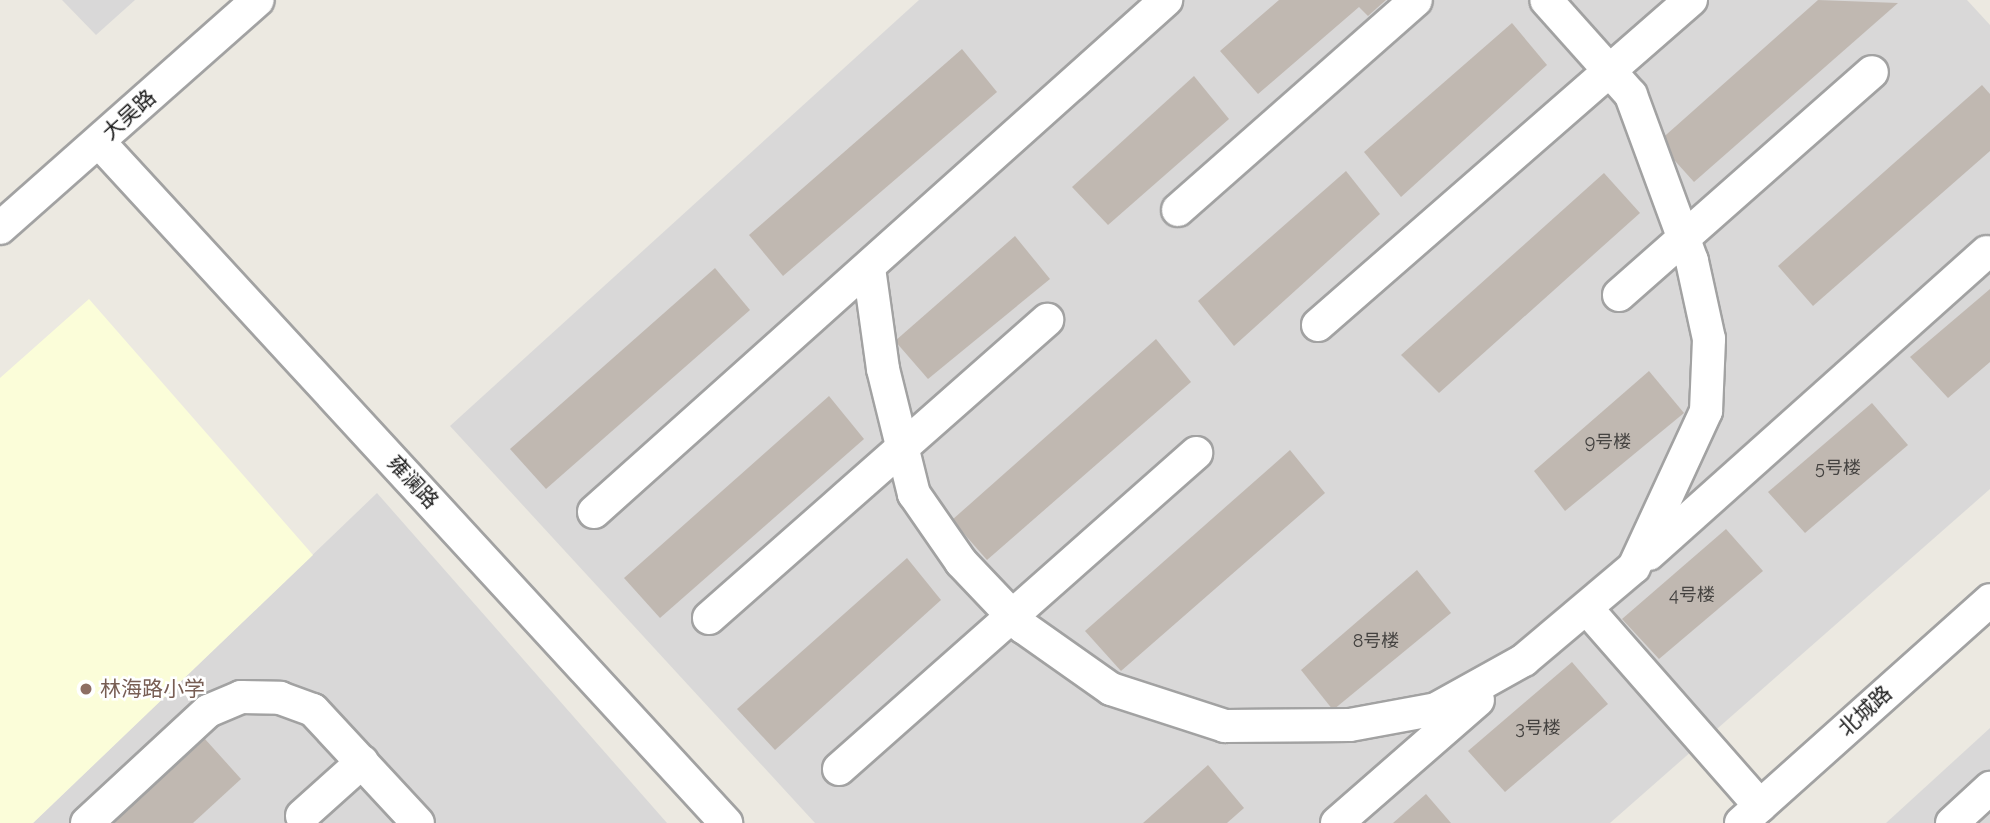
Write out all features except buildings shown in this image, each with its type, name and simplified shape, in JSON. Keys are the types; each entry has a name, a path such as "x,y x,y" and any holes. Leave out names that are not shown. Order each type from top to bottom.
{"street":[{"name":"大吴路","path":"0,228 258,0"},
{"path":"594,512 1166,0"},
{"path":"1178,210 1416,0"},
{"path":"1546,0 1630,95 1684,238 1709,339 1706,411 1634,567"},
{"path":"1318,325 1691,0"},
{"path":"1619,295 1872,72"},
{"name":"雍澜路","path":"99,142 726,823"},
{"path":"1337,823 1524,660 1588,610 1987,252"},
{"path":"869,268 902,447 914,495 961,562 1012,616 1111,689 1225,726 1350,725 1436,709 1524,660"},
{"path":"709,618 1047,320"},
{"path":"839,769 1196,453"},
{"name":"北城路","path":"1750,814 1990,600"},
{"path":"1588,610 1750,814"},
{"path":"87,823 208,711 242,697 280,698 313,709 418,823"},
{"path":"302,816 362,762"},
{"path":"1951,823 1990,788"}],"shaded area":[{"path":"62,0 135,0 96,35"},
{"path":"919,0 1967,0 1990,25 1990,489 1610,823 815,823 450,426"},
{"name":"林海路小学","path":"89,299 313,555 33,823 0,823 0,378"},
{"path":"377,493 667,823 33,823"},
{"path":"1990,728 1990,823 1886,823"}],"place":[{"name":"林海路小学","path":"86,689"}]}
